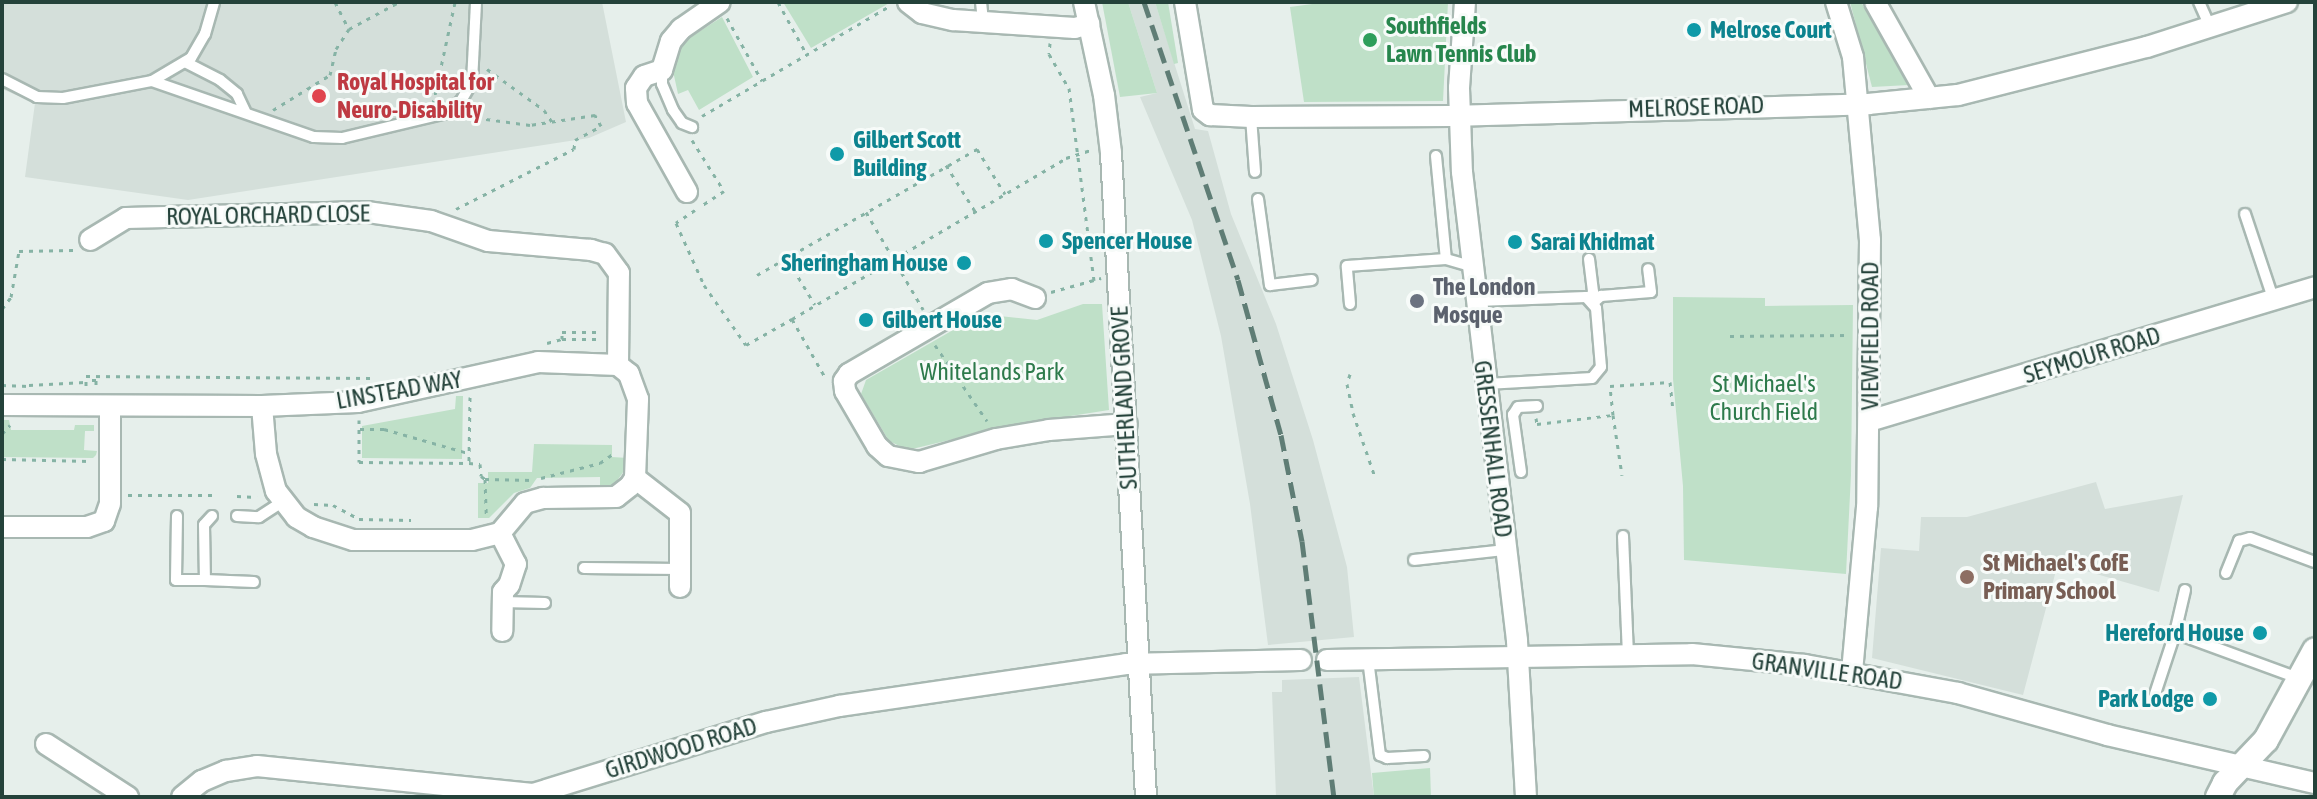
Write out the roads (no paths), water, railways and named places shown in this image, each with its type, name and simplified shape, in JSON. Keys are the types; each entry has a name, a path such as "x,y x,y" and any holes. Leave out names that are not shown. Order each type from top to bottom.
{"street":[{"path":"687,192 637,103 636,88 644,76 662,70 671,41 681,29 720,2"},
{"path":"908,2 938,18 982,12 1060,28 1089,24"},
{"name":"SUTHERLAND GROVE","path":"1084,2 1104,95 1111,153 1146,797"},
{"name":"MELROSE ROAD","path":"1185,2 1203,110 1210,115 1251,117 1459,116 1929,98 1977,91 2210,29 2287,2"},
{"name":"GRESSENHALL ROAD","path":"1465,2 1459,116 1475,302 1470,341 1485,385 1518,656 1526,797"},
{"name":"VIEWFIELD ROAD","path":"1836,2 1853,57 1870,240 1867,507 1852,672"},
{"path":"1875,2 1929,98"},
{"name":"ROYAL ORCHARD CLOSE","path":"90,240 126,218 367,212 431,221 488,241 591,250 615,263 621,283 610,336 618,365"},
{"name":"SEYMOUR ROAD","path":"1869,421 2315,287"},
{"path":"1035,298 1012,289 988,293 849,374 844,381 845,391 877,446 888,456 903,461 935,459 996,439 1049,430 1127,424"},
{"name":"LINSTEAD WAY","path":"2,405 262,406 358,402 538,362 618,365"},
{"path":"262,406 266,454 282,502 296,517 313,527 353,540 493,536 525,503 543,498 616,497 635,478 635,389 629,374 618,365"},
{"path":"2,527 99,524 109,513 110,406"},
{"path":"635,478 680,513 680,578"},
{"path":"493,536 516,564 503,592 502,631"},
{"name":"GRANVILLE ROAD","path":"1327,660 1628,654 1722,657 1852,672 1958,693 2107,735 2315,783"},
{"path":"1139,665 1301,660"},
{"name":"GIRDWOOD ROAD","path":"182,797 202,781 226,771 257,766 533,794 795,714 1139,665"},
{"path":"2218,797 2266,740 2310,665"},
{"path":"46,744 128,797"}],"lane":[{"path":"2,79 37,97 63,98 152,81 185,62 205,34 214,2"},
{"path":"152,81 264,117 314,137 342,138 447,113 461,101 472,82 476,2"},
{"path":"2199,2 2210,29"},
{"path":"185,62 220,80 237,94 245,111"},
{"path":"662,70 662,84 673,110 682,123 691,127"},
{"path":"1251,117 1255,172"},
{"path":"1436,156 1446,259"},
{"path":"1258,199 1270,285 1312,280"},
{"path":"2245,214 2274,301"},
{"path":"1350,304 1347,266 1446,259 1470,266"},
{"path":"1485,385 1592,378 1601,367 1589,259"},
{"path":"1475,302 1592,301 1601,296 1651,292 1648,269"},
{"path":"1521,472 1513,415 1518,407 1536,406"},
{"path":"1489,427 1514,424"},
{"path":"237,516 259,517 282,502"},
{"path":"177,516 176,580 254,582"},
{"path":"205,580 204,525 212,516"},
{"path":"1623,536 1628,654"},
{"path":"2226,573 2239,541 2250,538 2315,562"},
{"path":"1414,560 1505,550"},
{"path":"584,568 680,578"},
{"path":"2155,694 2185,590"},
{"path":"502,602 545,603"},
{"path":"2175,633 2310,665"},
{"path":"1368,659 1380,755 1387,758 1424,756"}],"railway":[{"path":"1144,2 1238,280 1281,435 1302,541 1334,797"}],"place":[{"name":"Melrose Court","path":"1694,30"},
{"name":"Southfields Lawn Tennis Club","path":"1370,40"},
{"name":"Royal Hospital for Neuro-Disability","path":"319,96"},
{"name":"Gilbert Scott Building","path":"837,154"},
{"name":"Spencer House","path":"1046,241"},
{"name":"Sarai Khidmat","path":"1515,242"},
{"name":"Sheringham House","path":"964,263"},
{"name":"The London Mosque","path":"1417,301"},
{"name":"Gilbert House","path":"866,320"},
{"name":"St Michael's CofE Primary School","path":"1967,577"},
{"name":"Hereford House","path":"2260,633"},
{"name":"Park Lodge","path":"2210,699"}],"park label":[{"name":"Whitelands Park","path":"992,372"},
{"name":"St Michael's Church Field","path":"1764,398"}]}
